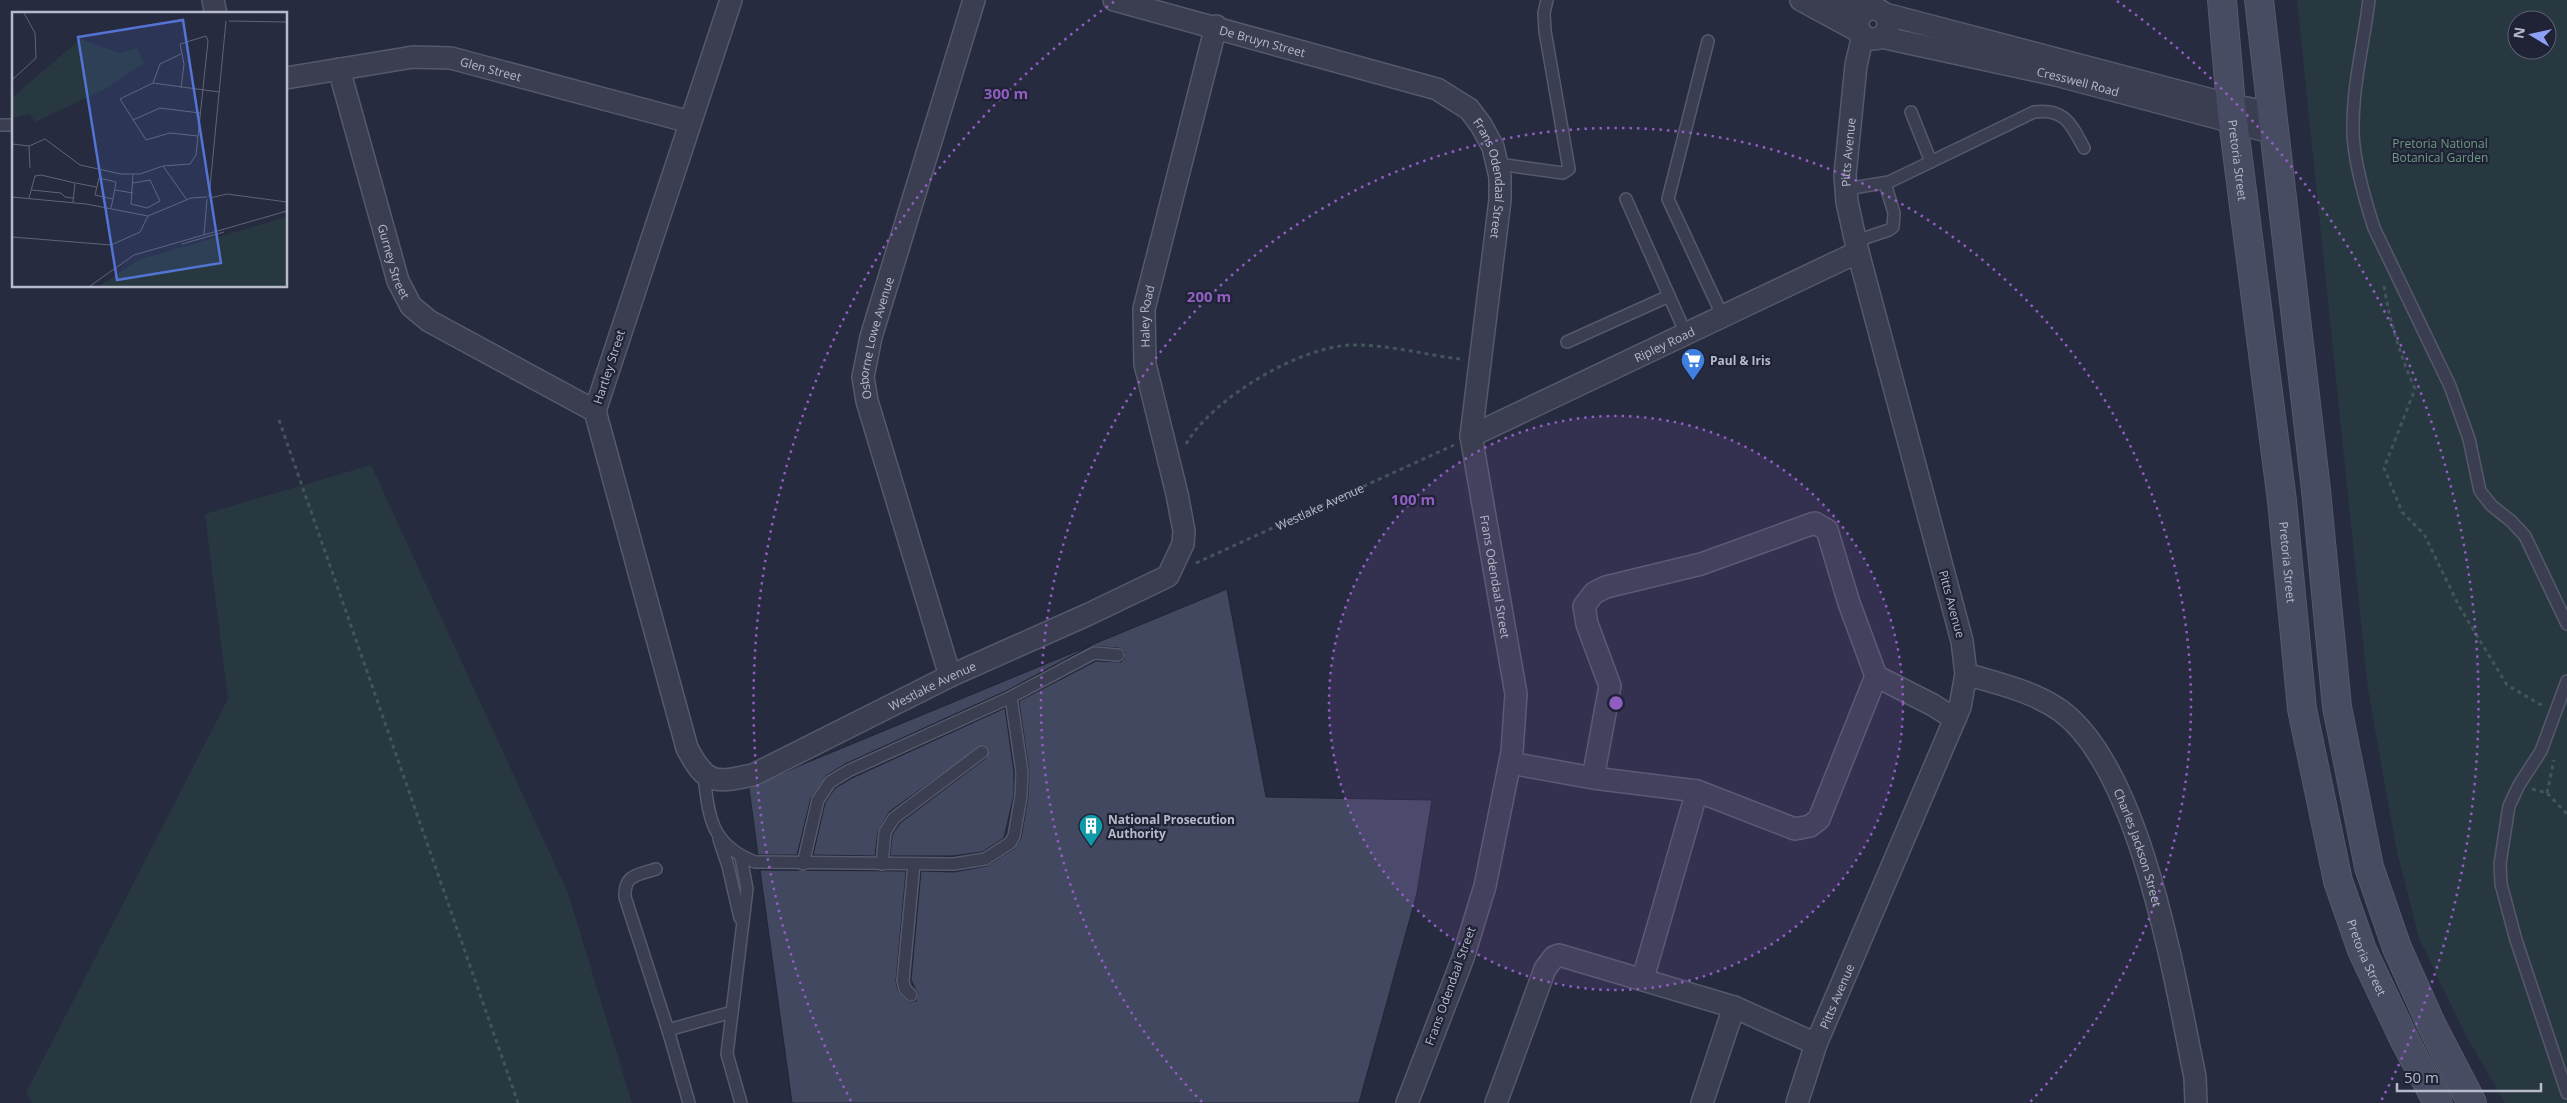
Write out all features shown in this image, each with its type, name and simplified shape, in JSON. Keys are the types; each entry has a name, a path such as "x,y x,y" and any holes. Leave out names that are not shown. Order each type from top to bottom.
{"main road":[{"name":"Pretoria Street","path":"2222,0 2232,113 2282,501 2302,709 2338,881 2362,950 2405,1041 2438,1103"},
{"path":"2259,0 2316,490 2337,707 2369,866 2397,948 2432,1026 2472,1103"}],"street":[{"name":"Hartley Street","path":"713,779 686,748 594,411 731,0"},
{"name":"Osborne Lowe Avenue","path":"950,676 867,401 863,377 871,337 888,275 974,0"},
{"name":"De Bruyn Street","path":"1114,0 1411,80"},
{"name":"Cresswell Road","path":"1802,0 1870,35 2273,123"},
{"name":"Cresswell Road","path":"1831,0 1876,9 2232,113"},
{"name":"Pitts Avenue","path":"1798,1103 1816,1044 1960,707 1966,674 1962,642 1857,247 1846,189 1854,85 1867,68 1870,35 1888,27 1876,9"},
{"name":"Haley Road","path":"1168,576 1180,553 1184,531 1145,364 1144,309 1216,26"},
{"name":"Glen Street","path":"288,78 413,57 451,58 690,122"},
{"name":"Gurney Street","path":"339,69 398,281 411,306 429,321 594,411"},
{"name":"Frans Odendaal Street","path":"1407,1103 1463,958 1485,886 1510,763 1516,694 1471,436 1500,200 1498,164 1488,135 1469,110 1437,89 1411,80"},
{"name":"Ripley Road","path":"1471,436 1723,317 1857,247"},
{"path":"1510,763 1593,778 1697,791 1795,829 1810,826 1819,819 1876,676 1849,603 1827,530 1815,523 1701,564 1606,587 1594,593 1584,606 1587,624 1610,686 1593,778"},
{"name":"Westlake Avenue","path":"713,779 753,775 950,676 1089,614 1168,576"},
{"name":"Charles Jackson Street","path":"1966,674 2033,694 2062,712 2089,739 2113,782 2135,833 2154,892 2195,1077 2196,1103"},
{"path":"1876,676 1955,718"},
{"path":"1644,978 1697,791"},
{"path":"1496,1103 1545,969 1554,957 1563,955 1644,978 1734,1007 1816,1044"},
{"path":"1702,1103 1734,1007"}],"lane":[{"path":"1498,164 1563,173 1569,169 1545,31 1544,13 1547,0"},
{"path":"2369,0 2354,86 2352,128 2366,203 2374,228 2450,386 2469,438 2480,491 2492,506 2520,529 2528,540 2567,624"},
{"path":"1708,41 1668,199 1723,317"},
{"path":"1846,189 1885,183 2034,112 2046,111 2065,117 2084,148"},
{"path":"1911,112 1931,162"},
{"path":"1857,247 1893,227 1894,213 1885,183"},
{"path":"1626,199 1686,334"},
{"path":"1567,342 1669,296"},
{"path":"803,864 818,800 830,782 848,771 1012,697 1094,653 1118,655"},
{"path":"2567,682 2554,712 2541,751 2519,785 2510,806 2505,823 2500,864 2501,884 2516,940 2567,1093"},
{"path":"718,836 741,857 755,862 803,864 974,862 998,852 1010,843 1017,824 1022,772 1012,697"},
{"path":"882,864 885,832 894,818 982,752"},
{"path":"713,779 709,816 728,866 741,924"},
{"path":"741,857 747,889 741,924 727,1054 741,1103"},
{"path":"911,995 905,989 903,981 914,864"},
{"path":"656,869 630,878 624,886 625,897 668,1030 688,1103"},
{"path":"668,1030 732,1012"}],"path":[{"path":"2383,283 2389,319 2398,348 2415,389 2384,468 2402,512 2424,534 2460,606 2507,685 2554,712"},
{"path":"1171,469 1196,428 1225,401 1248,384 1310,353 1352,345 1481,362"},
{"path":"279,420 518,1103"},
{"name":"Westlake Avenue","path":"1168,576 1471,436"},
{"path":"2519,785 2547,793 2567,814"}],"green space":[{"name":"Pretoria National Botanical Garden","path":"2297,0 2567,0 2567,1103 2505,1103 2465,1034 2419,938 2397,852 2368,690"},
{"path":"371,465 568,893 632,1103 32,1103 26,1093 228,699 205,514"}],"building":[{"name":"National Prosecution Authority","path":"1227,589 1266,797 1432,800 1417,893 1359,1103 792,1103 760,870 906,871 896,981 898,991 906,1000 910,1002 916,1001 918,994 911,980 921,871 954,872 987,866 1014,849 1021,838 1028,797 1029,772 1019,701 1096,661 1121,662 1124,659 1125,652 1119,648 1090,646 1008,690 845,764 826,776 811,798 797,855 758,855 749,788 801,765"},
{"path":"1005,708 1014,772 1014,795 1004,838 982,852 953,856 890,856 892,835 900,823 986,758 989,751 982,745 889,812 878,831 875,856 813,855 825,803 835,788 852,778"}],"place":[{"name":"Paul & Iris","path":"1693,381"},
{"name":"National Prosecution Authority","path":"1091,847"}]}
